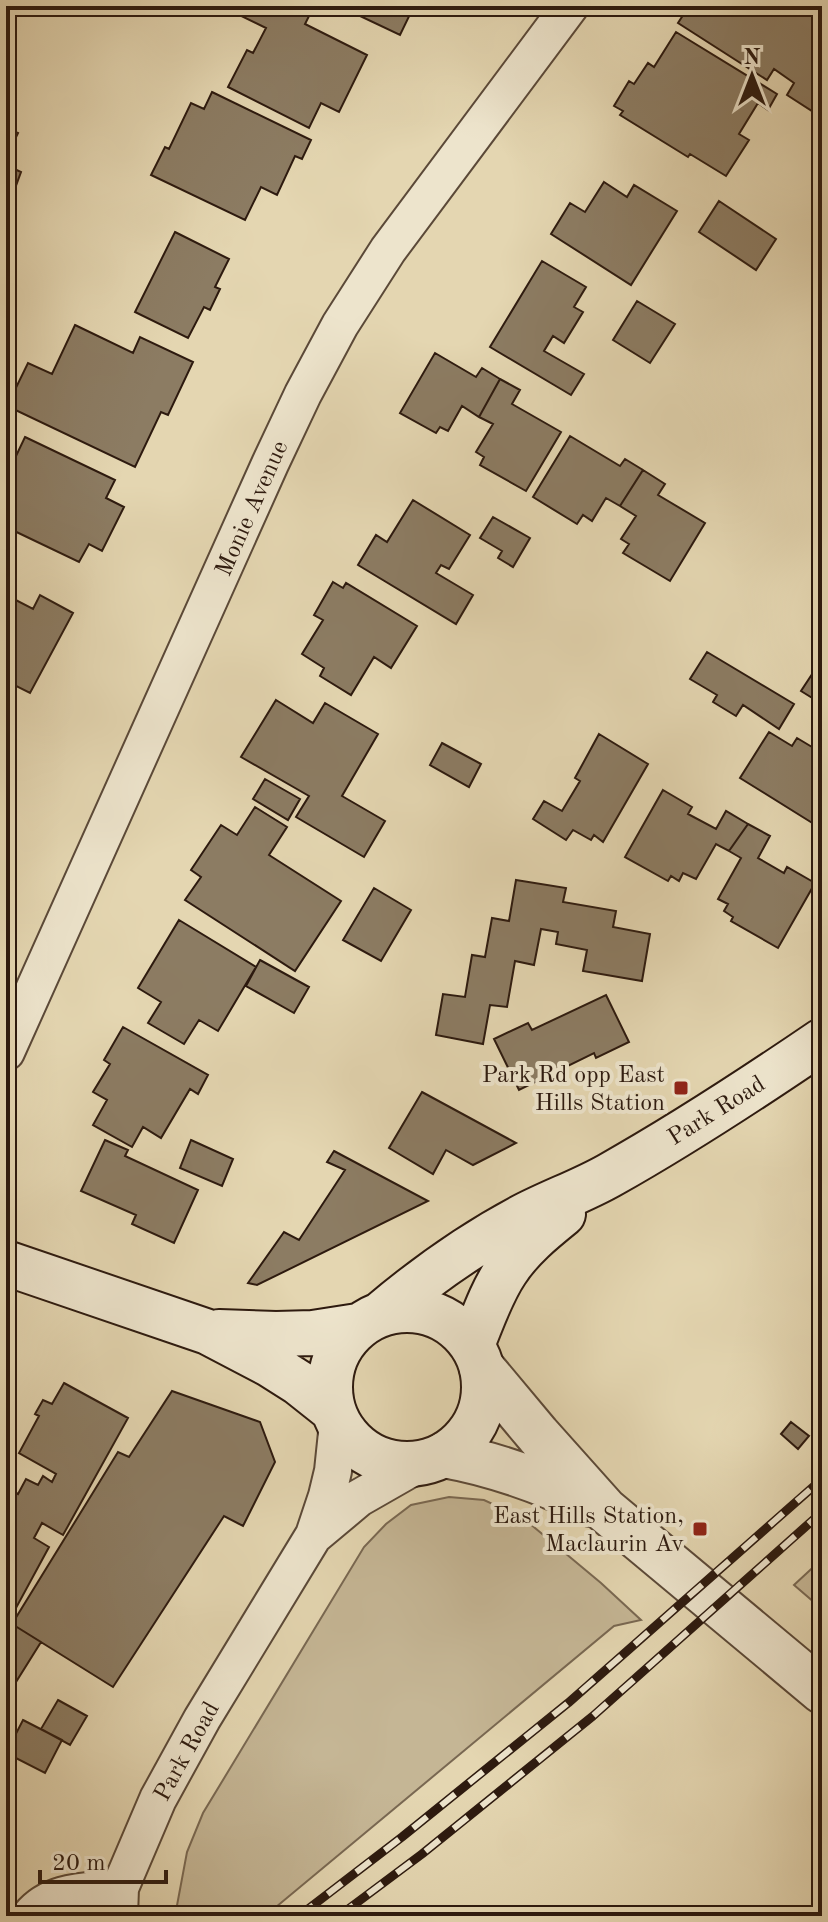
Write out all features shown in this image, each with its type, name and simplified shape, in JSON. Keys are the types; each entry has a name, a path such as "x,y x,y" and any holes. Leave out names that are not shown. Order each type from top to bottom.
{"main road":[{"name":"Park Road","path":"369,1320 485,1237 608,1176 751,1089 822,1041"},
{"name":"Park Road","path":"477,1357 491,1299 505,1272 529,1243 608,1176"},
{"path":"6,1263 208,1332 269,1364 299,1383 336,1417 353,1443 374,1457 397,1464 433,1458 475,1460 555,1487 605,1510"},
{"path":"208,1332 300,1333 369,1320 406,1309 432,1313 455,1326 538,1435 605,1510 822,1691"},
{"path":"336,1417 329,1388 332,1364 342,1343 369,1320"},
{"path":"433,1458 461,1443 482,1409 484,1388 477,1357"}],"street":[{"name":"Monie Avenue","path":"6,1052 310,380 340,325 388,250 570,6"},
{"name":"Park Road","path":"30,1916 38,1906 70,1893 120,1902 165,1785 314,1535 333,1471 336,1417"},
{"name":"Park Road","path":"314,1535 380,1484 433,1458"}],"shaded area":[{"path":"449,1497 484,1500 523,1518 641,1620 614,1626 264,1916 175,1916 187,1852 203,1813 364,1547 386,1524 411,1505"},
{"path":"822,1559 822,1609 794,1585"}],"building":[{"path":"233,6 314,6 305,24 367,55 339,112 321,103 309,128 228,87 247,50 253,53 266,28 231,11"},
{"path":"339,6 414,6 400,35"},
{"path":"689,6 822,6 822,95 812,111 787,95 794,83 774,69 767,80 678,23"},
{"path":"676,32 777,94 768,110 758,103 739,134 749,140 726,176 690,154 688,157 620,115 623,111 614,106 629,81 634,84 648,63 654,67"},
{"path":"212,92 311,140 302,159 295,156 277,195 261,187 245,220 151,175 165,147 169,149 191,103 204,109"},
{"path":"6,128 18,133 6,158"},
{"path":"6,165 21,172 6,213"},
{"path":"604,182 627,197 634,185 677,211 631,285 551,234 570,203 585,212"},
{"path":"719,201 776,239 756,270 699,232"},
{"path":"175,232 229,259 215,287 220,289 210,310 204,307 188,338 135,312"},
{"path":"542,261 586,287 574,307 583,312 564,343 553,336 544,351 584,374 571,395 490,347"},
{"path":"637,301 675,324 650,363 613,340"},
{"path":"75,325 133,353 140,337 193,362 168,415 161,412 135,467 7,406 28,363 52,374"},
{"path":"435,353 476,377 482,368 500,379 479,417 462,406 448,431 440,427 436,433 400,413"},
{"path":"500,379 520,390 512,404 561,432 526,491 480,465 484,457 476,452 493,424 479,417"},
{"path":"570,436 620,466 625,459 643,470 620,506 606,498 592,521 583,515 577,524 533,497"},
{"path":"25,437 115,480 106,498 124,507 102,551 89,544 79,562 6,527 6,477"},
{"path":"643,470 665,484 658,495 705,523 670,581 623,553 629,544 621,539 636,516 620,506"},
{"path":"413,500 470,535 449,569 441,565 436,573 473,595 456,624 358,565 376,535 387,542"},
{"path":"493,517 530,538 513,567 498,558 502,551 480,538"},
{"path":"333,582 343,588 346,583 417,626 391,668 374,657 351,695 320,676 324,668 302,654 323,620 314,615"},
{"path":"6,595 33,609 40,595 73,613 30,693 6,681"},
{"path":"707,652 794,704 779,729 743,705 736,716 713,702 717,695 690,679"},
{"path":"822,659 822,704 801,691"},
{"path":"276,700 313,723 325,703 378,734 342,796 385,821 364,857 296,817 309,796 241,757"},
{"path":"769,732 792,746 797,738 822,753 822,829 740,778"},
{"path":"599,734 648,764 603,842 594,835 591,840 573,830 566,840 533,819 544,801 562,811 580,781 575,778"},
{"path":"442,743 481,764 469,787 430,765"},
{"path":"265,779 300,799 288,820 253,799"},
{"path":"663,790 692,807 688,814 716,829 726,811 748,824 729,851 716,844 696,879 683,873 679,881 671,876 668,881 625,857"},
{"path":"255,807 287,827 269,855 341,901 295,971 185,900 201,877 191,870 221,825 237,835"},
{"path":"748,824 770,836 758,858 784,873 787,867 815,883 778,948 731,921 733,917 724,911 728,904 718,899 741,858 729,851"},
{"path":"516,880 566,888 563,902 616,911 613,927 650,934 642,981 583,971 587,950 556,944 558,932 541,929 534,965 515,961 507,1007 490,1005 483,1044 436,1035 443,994 465,997 472,955 485,957 492,918 509,921"},
{"path":"374,888 411,910 381,961 343,940"},
{"path":"179,920 256,967 218,1031 199,1020 184,1044 148,1023 161,1002 138,988"},
{"path":"260,960 309,987 294,1013 246,986"},
{"path":"606,995 629,1042 596,1058 594,1053 519,1090 494,1039 528,1023 532,1030"},
{"path":"123,1027 208,1075 198,1094 190,1089 161,1138 143,1127 132,1147 93,1125 107,1100 93,1092 110,1064 104,1060"},
{"path":"422,1092 516,1143 473,1165 446,1150 433,1174 389,1148"},
{"path":"105,1140 128,1150 125,1156 198,1190 174,1243 132,1224 136,1215 81,1191"},
{"path":"191,1140 233,1159 222,1186 180,1168"},
{"path":"334,1151 428,1201 257,1285 248,1283 284,1232 299,1240 345,1170 327,1162"},
{"path":"64,1383 128,1418 63,1535 42,1523 34,1538 49,1547 16,1608 7,1603 6,1606 6,1487 18,1494 26,1479 38,1485 43,1476 52,1482 56,1474 19,1453 39,1416 35,1414 43,1400 52,1404"},
{"path":"172,1391 260,1422 275,1462 243,1526 224,1516 113,1687 12,1624 118,1452 129,1457"},
{"path":"791,1422 809,1436 798,1449 781,1434"},
{"path":"12,1624 41,1642 6,1698 6,1633"},
{"path":"58,1700 87,1716 70,1745 41,1729"},
{"path":"23,1720 62,1740 45,1773 6,1753"}],"railway":[{"path":"299,1916 568,1703 822,1479"},
{"path":"339,1916 422,1854 593,1716 822,1512"}],"place":[{"name":"Park Rd opp East Hills Station","path":"681,1088"},
{"name":"East Hills Station, Maclaurin Av","path":"700,1529"}]}
